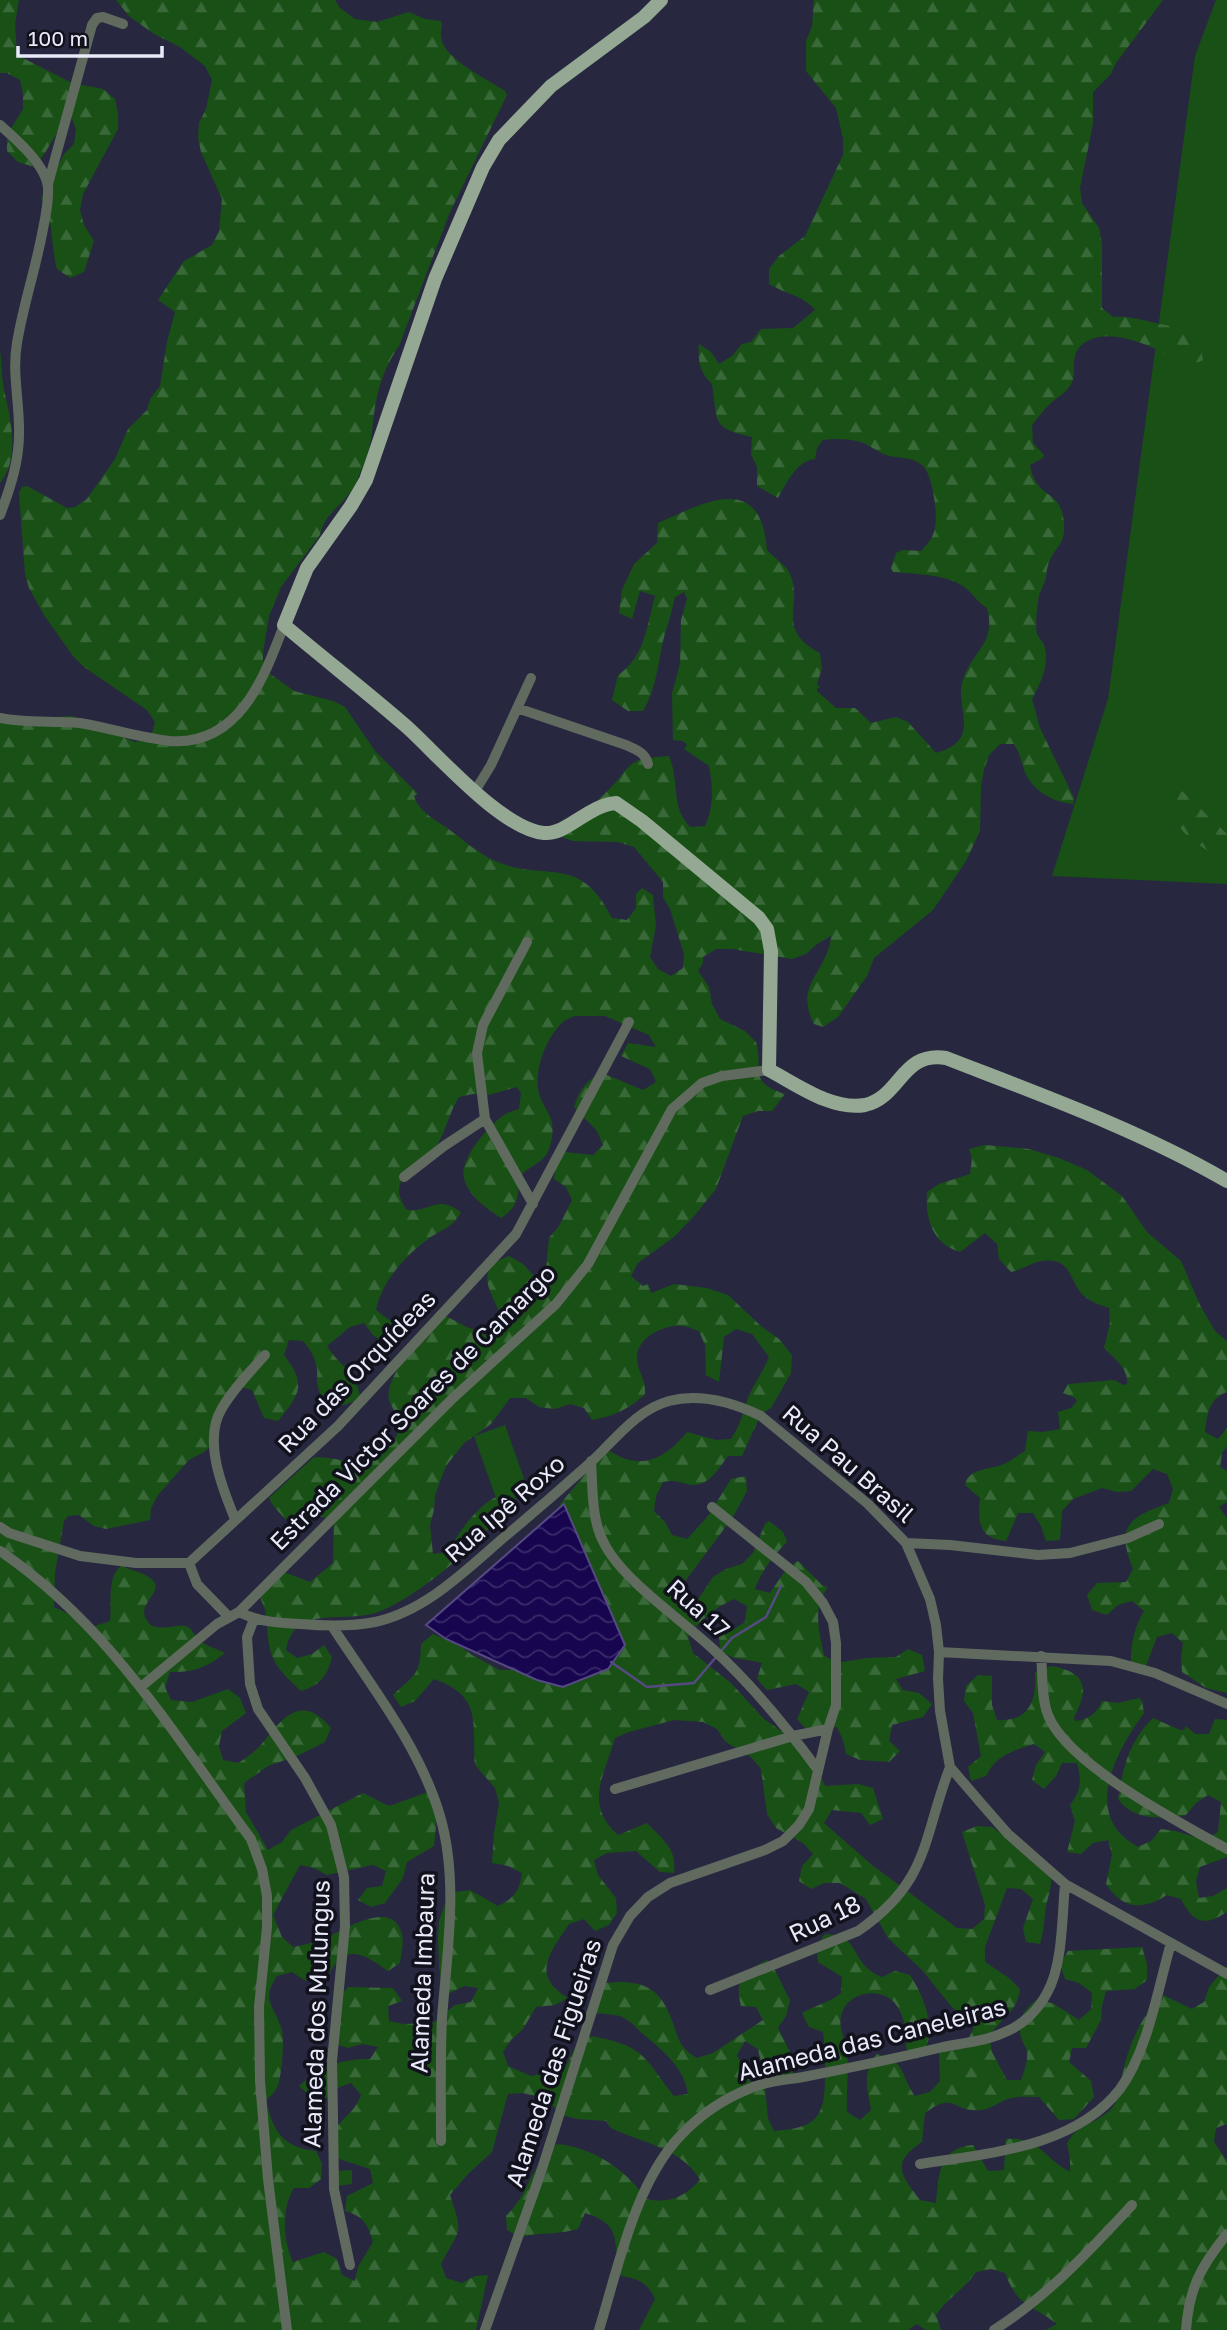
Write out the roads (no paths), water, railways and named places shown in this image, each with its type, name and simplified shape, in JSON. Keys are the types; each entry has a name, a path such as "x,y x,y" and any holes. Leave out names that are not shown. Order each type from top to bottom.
{"main road":[{"path":"661,0 644,17 551,86 505,133 483,167 435,279 366,480 307,568 284,625 519,826 542,833 556,832 595,807 616,803 642,821 759,918 767,929 771,951 769,1070 816,1095 843,1104 856,1105 876,1100 917,1061 935,1056 946,1058 1049,1098 1143,1139 1195,1162 1227,1181"}],"street":[{"path":"0,515 17,467 17,344 35,273 48,205 48,184 92,25 97,18 103,17 123,24"},
{"path":"0,125 21,143 48,184"},
{"path":"0,718 24,722 79,723 170,741 198,740 221,731 234,718 264,677 284,625"},
{"path":"475,791 491,765 531,678"},
{"path":"517,708 626,745 646,756 648,764"},
{"path":"527,942 483,1025 477,1053 485,1119 533,1204"},
{"name":"Rua das Orquídeas","path":"188,1563 338,1426 516,1234 629,1022"},
{"name":"Estrada Victor Soares de Camargo","path":"142,1686 217,1625 234,1615 452,1399 556,1304 588,1264 672,1109 702,1083 722,1076 769,1070"},
{"path":"404,1177 485,1119"},
{"path":"235,1519 222,1487 215,1452 216,1424 222,1409 265,1354"},
{"name":"Rua Ipê Roxo","path":"234,1615 332,1626 375,1622 412,1609 452,1582 592,1461 634,1420 667,1402 690,1397"},
{"name":"Rua Pau Brasil","path":"690,1397 729,1403 761,1416 868,1504 906,1543 930,1599 939,1652 940,1711 950,1766"},
{"name":"Rua 17","path":"592,1461 596,1519 604,1545 621,1568 715,1651 793,1736 818,1770"},
{"name":"Alameda das Figueiras","path":"485,2330 541,2172 613,1945 630,1916 648,1897 670,1883 765,1850 783,1841 799,1825 809,1809 836,1705 837,1672 833,1622 823,1603 806,1582 712,1507"},
{"path":"906,1543 1038,1555 1070,1553 1128,1538 1159,1524"},
{"path":"0,1527 9,1533 80,1556 136,1563 188,1563 197,1584 234,1615"},
{"path":"0,1551 53,1591 142,1686 251,1839 262,1869 267,1896 259,2007 260,2081 268,2179 287,2330"},
{"name":"Alameda dos Mulungus","path":"254,1619 247,1637 250,1684 258,1709 305,1778 331,1825 344,1877 345,1926 332,2061 332,2118 334,2189 350,2264"},
{"name":"Alameda Imbaura","path":"332,1626 412,1750 440,1816 446,1841 451,1898 440,2068 441,2141"},
{"path":"939,1652 1111,1661 1154,1673 1227,1704"},
{"path":"1041,1656 1047,1715 1068,1745 1087,1762 1162,1813 1227,1849"},
{"path":"615,1789 793,1736 828,1729"},
{"path":"950,1766 1009,1833 1065,1884 1227,1974"},
{"name":"Rua 18","path":"710,1990 858,1931 880,1916 902,1893 916,1871 950,1766"},
{"name":"Alameda das Caneleiras","path":"599,2330 632,2225 650,2179 680,2136 720,2104 752,2087 985,2038 1004,2033 1024,2022 1048,1993 1056,1971 1065,1884"},
{"path":"920,2164 1025,2145 1085,2121 1105,2105 1121,2087 1144,2036 1171,1943"},
{"path":"994,2330 1040,2298 1071,2270 1132,2205"},
{"path":"1186,2330 1188,2307 1195,2281 1206,2260 1227,2234"}],"water":[{"path":"564,1504 625,1645 608,1669 563,1687 537,1680 446,1639 426,1625"}],"waterway":[{"path":"721,1651 732,1638 766,1617 781,1586"},
{"path":"611,1662 647,1687 694,1683 717,1656"}]}
